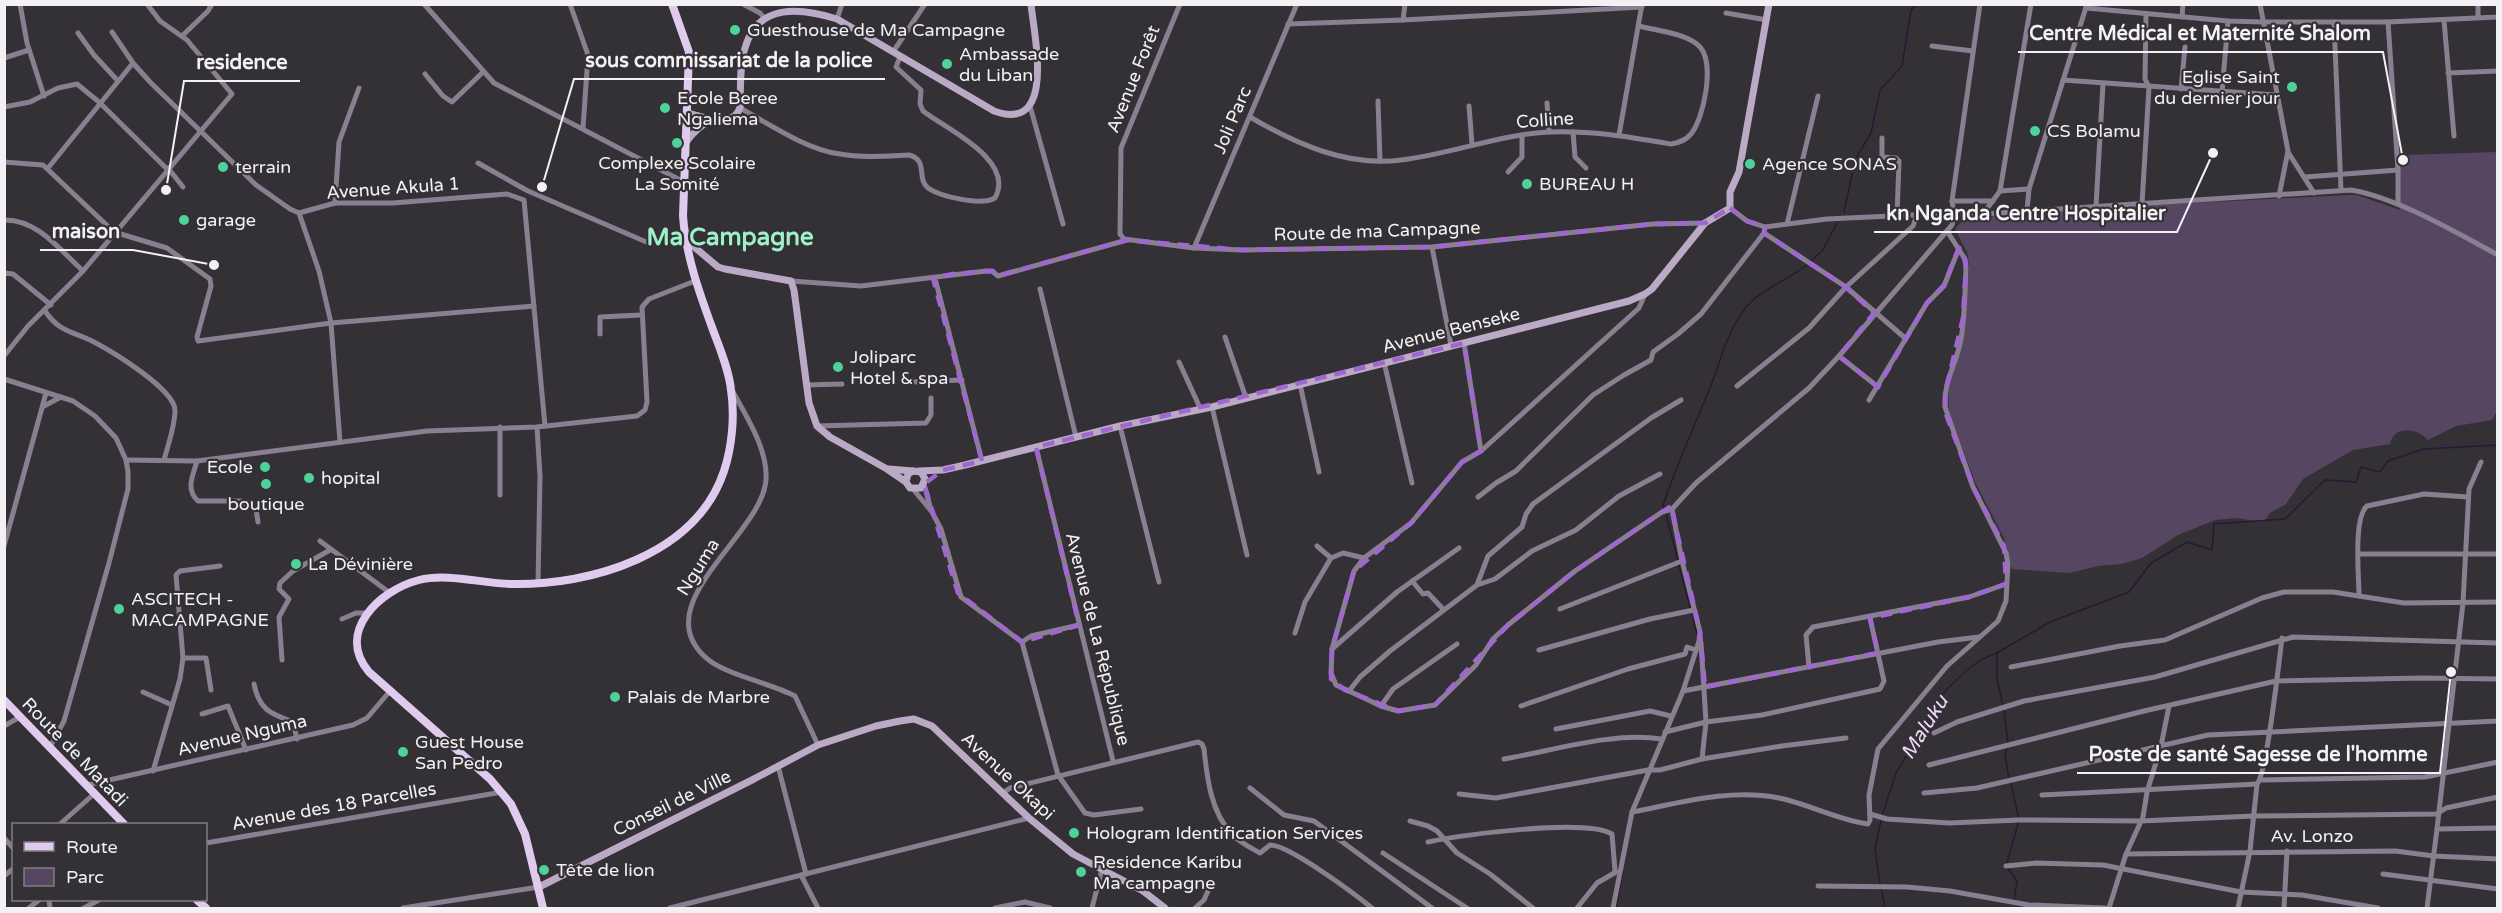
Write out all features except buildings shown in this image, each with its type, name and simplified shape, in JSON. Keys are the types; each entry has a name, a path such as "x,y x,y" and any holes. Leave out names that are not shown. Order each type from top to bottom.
{"main road":[{"path":"543,909 539,887 518,817 502,792 369,672 358,654 359,628 367,613 390,593 420,580 433,578 538,584 570,581 617,566 666,543 691,525 712,498 728,460 731,389 695,281 686,240 683,216 689,52 672,4"},
{"name":"Route de Matadi","path":"4,700 122,823"}],"street":[{"path":"4,356 83,271 114,232 202,132 232,92 182,36 160,21 147,4"},
{"path":"182,36 208,11 212,4"},
{"path":"424,4 483,72 507,91 583,128 684,182"},
{"path":"570,4 588,55 583,128"},
{"path":"743,4 765,18"},
{"path":"837,19 842,4"},
{"path":"893,52 925,4"},
{"path":"687,114 713,120 730,120 740,108 744,50 752,33 765,18 785,11 802,10 837,19 994,111 1013,114 1023,111 1030,106 1036,93 1037,78 1031,4"},
{"name":"Avenue Forêt","path":"1125,239 1119,161 1121,148 1180,4"},
{"name":"Joli Parc","path":"1194,248 1298,4"},
{"path":"1403,20 1405,4"},
{"path":"1769,4 1739,172 1730,192 1730,208 1846,287 1905,338"},
{"path":"1645,294 1639,308 1480,451 1462,462 1411,523 1364,558 1354,571 1332,649 1331,679 1336,686 1398,711 1435,705 1476,665 1493,639 1508,625 1599,553 1662,512 1672,509 1696,483 1809,388 1953,223 1952,201 1980,4"},
{"path":"1983,214 2000,191 2031,4"},
{"path":"2182,17 2183,4"},
{"path":"2260,4 2288,151 2314,193"},
{"path":"2478,4 2478,17"},
{"path":"21,5 29,50 44,96"},
{"path":"1288,24 1403,20 1642,6 1619,135"},
{"path":"2027,210 2029,189 2086,6 2146,14 2263,22 2388,22 2498,17"},
{"path":"1726,13 1767,20"},
{"path":"2142,204 2149,87 2145,79 2146,14"},
{"path":"2444,20 2454,136"},
{"path":"2222,92 2228,21"},
{"path":"2334,22 2341,190"},
{"path":"2388,22 2398,170 2398,204"},
{"name":"Colline","path":"1250,117 1316,149 1345,158 1380,161 1408,159 1472,144 1549,132 1619,135 1671,144 1681,142 1691,134 1701,111 1708,71 1706,55 1686,38 1639,26"},
{"path":"112,32 133,63 256,185 299,213 319,270 331,323 340,442"},
{"path":"78,33 118,81"},
{"path":"1932,46 1973,51"},
{"path":"2181,89 2185,47"},
{"path":"4,58 29,50"},
{"path":"740,108 809,145 831,152 864,156 913,155 921,163 924,183 929,189 968,201 989,201 997,194 999,183 992,163 982,151 923,111 920,104 921,90 896,67 900,57"},
{"path":"48,168 99,102 133,63"},
{"path":"2448,74 2498,71"},
{"path":"425,74 443,96 453,102 483,72"},
{"path":"2063,80 2276,95"},
{"path":"4,107 30,102 58,88 74,84 99,102 168,169 183,187"},
{"path":"2096,206 2103,84"},
{"path":"336,203 339,142 359,88"},
{"path":"1787,224 1818,96"},
{"path":"1378,101 1380,161"},
{"path":"1546,103 1549,132"},
{"path":"1030,106 1063,224"},
{"path":"1468,106 1472,144"},
{"path":"686,142 697,129 713,120"},
{"path":"1573,132 1575,157 1586,168"},
{"path":"1508,172 1522,157 1522,135"},
{"path":"1882,138 1882,157 1896,158 1899,161 1897,216"},
{"path":"2279,196 2288,151"},
{"path":"4,162 39,164 48,168 114,232 167,249 210,279 211,286 197,337 198,341 331,323 534,306"},
{"path":"478,163 528,191 651,244"},
{"path":"2305,177 2398,170"},
{"path":"2000,191 2029,189"},
{"path":"1478,497 1516,471 1581,405 1651,360 1653,352 1678,334 1703,311 1765,230 1787,224 1843,218 1954,213 1983,214 2279,196 2341,190 2368,194 2398,204 2498,255"},
{"path":"528,191 524,200 545,426"},
{"name":"Avenue Akula 1","path":"299,213 336,203 393,203 507,194 524,200"},
{"path":"1952,201 1993,201"},
{"name":"Avenue Benseke","path":"943,470 1120,426 1201,410 1629,301 1645,294 1658,283 1705,223 1730,208"},
{"path":"1737,386 1809,328 1846,287 1913,226 1917,215"},
{"path":"4,220 20,220 32,226 83,271"},
{"name":"Route de ma Campagne","path":"1125,239 1194,248 1294,250 1432,247 1653,224 1705,223"},
{"path":"1632,812 1734,794 1758,794 1781,798 1868,824 1869,795 1878,749 1947,666 1998,621 2003,612 2008,564 2004,546 1973,487 1945,407 1948,375 1962,335 1966,263 1947,231"},
{"path":"686,240 715,264 725,269 791,281 861,286 986,271 992,271 998,276 1125,239"},
{"path":"1432,247 1451,345"},
{"path":"1869,400 1927,303 1944,286 1959,248"},
{"path":"4,273 13,274 51,305"},
{"path":"930,278 936,282 981,462"},
{"path":"126,460 197,461 428,431 537,427 637,416 645,410 641,315 645,302 695,281"},
{"path":"791,281 806,385 811,411 817,426 830,437 906,482 932,512"},
{"path":"1040,289 1077,437"},
{"path":"45,311 53,324 69,333 93,341 133,367 171,397 175,411 164,460"},
{"path":"600,334 600,317 641,315"},
{"path":"1226,337 1246,398"},
{"path":"1464,343 1480,451"},
{"path":"4,344 12,345"},
{"path":"1839,356 1878,387"},
{"path":"1179,362 1201,410"},
{"path":"1384,362 1412,483"},
{"path":"4,379 83,406 116,438 126,460 128,489 109,563 64,721 50,747"},
{"path":"912,382 962,380"},
{"path":"806,385 842,384"},
{"path":"1300,384 1319,472"},
{"name":"Nguma","path":"731,389 752,428 764,461 766,481 761,498 752,513 699,589 691,605 688,619 690,636 700,652 712,663 795,696 818,745"},
{"path":"4,546 46,393"},
{"path":"44,406 61,397"},
{"path":"817,426 926,423 931,415 931,398"},
{"path":"1477,585 1488,556 1522,527 1526,514 1533,504 1642,424 1681,400"},
{"path":"1212,407 1248,555"},
{"path":"1120,426 1159,582"},
{"path":"500,427 500,495"},
{"path":"537,427 540,476 538,584"},
{"name":"Avenue de La République","path":"1004,793 1010,788 1113,762 1036,447"},
{"path":"197,461 190,488 191,495 198,501 241,501 256,509 258,522"},
{"path":"2427,909 2463,603 2468,497 2472,478 2481,462"},
{"path":"886,469 943,470"},
{"path":"913,489 917,489 943,470"},
{"path":"916,471 925,481 932,512 944,537 961,597 1022,642 1058,776 1086,813 1094,815 1141,809"},
{"path":"906,482 908,474 916,471"},
{"path":"1349,692 1360,677 1443,609 1477,585 1487,584 1496,579 1533,551 1576,530 1619,496 1660,474"},
{"path":"2359,596 2361,512 2367,506 2424,494 2468,497"},
{"path":"1672,509 1700,632 1706,722 1702,759"},
{"path":"320,541 390,593"},
{"path":"1317,546 1331,558"},
{"path":"1332,649 1412,581 1459,548"},
{"path":"282,660 279,617 289,599 281,592 280,584 293,571 330,550"},
{"path":"1295,633 1305,602 1331,558 1343,553 1364,558"},
{"path":"2359,554 2498,554"},
{"path":"1560,609 1682,561"},
{"path":"153,771 183,658 176,575 180,571 220,566"},
{"path":"1412,581 1419,590 1424,594 1428,593 1443,609"},
{"path":"1809,667 1806,635 1813,627 1870,618 1969,597 2006,584"},
{"path":"2011,668 2120,646 2165,640 2262,598 2284,592 2333,592 2404,603 2498,603"},
{"path":"1539,650 1650,619 1694,610"},
{"path":"342,619 356,613 367,613"},
{"path":"1665,732 1706,722 1762,716 1880,689 1884,686 1884,681 1870,618"},
{"path":"1022,642 1031,636 1079,625"},
{"path":"1613,909 1618,872 1632,812 1683,691 1700,632"},
{"path":"1683,691 1878,653 1978,637"},
{"path":"2238,909 2250,851 2282,638"},
{"path":"1934,733 1957,722 2024,701 2155,677 2282,638 2459,640 2498,643"},
{"path":"1381,706 1393,689 1457,644"},
{"path":"1521,706 1628,669 1676,657 1684,654 1687,647 1696,650"},
{"path":"183,658 206,658 211,690"},
{"path":"1929,765 2276,681 2498,679"},
{"path":"254,684 257,696 267,712 293,722 297,739"},
{"name":"Avenue Nguma","path":"87,785 297,739 360,722 372,713 390,691"},
{"path":"143,692 172,705"},
{"path":"202,714 227,705 246,750"},
{"path":"1818,886 1907,887 1950,891 2029,905 2107,909 2126,854 2143,817 2169,706"},
{"path":"1556,729 1650,711 1671,716"},
{"path":"4,726 20,717"},
{"name":"Avenue Okapi","path":"818,745 876,726 914,719 924,722 932,726 1029,818 1073,854 1143,891 1165,909"},
{"path":"1924,793 1977,788 2208,735 2268,734 2498,721"},
{"path":"1504,759 1623,738 1644,736 1662,739"},
{"path":"1459,794 1496,798 1648,770 1660,770 1702,759 1846,738"},
{"path":"1113,762 1191,742 1202,744 1211,792 1222,819 1232,834 1260,853 1270,845 1277,845 1311,864 1372,909"},
{"name":"Conseil de Ville","path":"539,887 818,745"},
{"path":"2042,795 2259,782 2425,777 2444,775 2498,762"},
{"path":"778,766 804,875 818,909"},
{"path":"1250,788 1284,814 1305,819 1323,827 1432,909"},
{"name":"Avenue des 18 Parcelles","path":"207,843 502,792"},
{"path":"62,823 95,793"},
{"path":"1870,814 1887,819 1949,823 2019,820 2140,822 2254,816 2437,814 2446,808 2498,797"},
{"path":"670,909 1029,818"},
{"path":"1410,821 1428,826 1457,852 1498,879 1533,909"},
{"path":"1428,842 1533,830 1585,828 1609,832 1613,836 1618,872"},
{"path":"2437,829 2498,828"},
{"path":"2284,909 2287,851"},
{"name":"Av. Lonzo","path":"2126,854 2395,851 2434,856 2498,859"},
{"path":"1383,853 1467,909"},
{"path":"2006,866 2036,863 2082,863 2241,892 2302,895 2378,909"},
{"path":"1092,909 1102,869"},
{"path":"1577,909 1597,883 1618,872"},
{"path":"2383,873 2498,889"},
{"path":"1195,909 1204,900 1212,882"},
{"path":"403,909 539,887"},
{"path":"84,909 97,901"},
{"path":"995,909 1025,902 1050,909"}],"highlighted area":[{"path":"1730,208 1747,221 1765,227 1764,233 1846,287 1874,313 1839,356 1878,387 1927,303 1944,285 1959,248 1966,263 1963,318 1945,393 1946,414 1973,487 2004,546 2006,584 1969,597 1870,618 1878,653 1705,687 1700,632 1671,506 1575,571 1508,625 1435,705 1398,711 1345,690 1331,679 1332,649 1354,571 1411,523 1462,462 1481,451 1464,343 1036,447 1079,625 1022,642 958,593 924,484 943,470 982,461 933,278 992,271 1001,275 1127,240 1242,250 1432,247 1653,224 1705,223"}],"green space":[{"path":"2497,152 2497,411 2492,420 2456,426 2428,440 2412,431 2401,431 2392,438 2390,444 2353,450 2303,479 2286,504 2270,513 2265,521 2238,518 2215,520 2178,535 2142,558 2122,564 2098,566 2070,573 2012,569 2004,538 1975,482 1949,412 1948,389 1965,326 1969,264 1967,252 1955,229 1964,219 2059,210 2348,195 2357,195 2400,210 2400,166 2405,165 2405,155"}],"waterway":[{"path":"1844,212 1855,160 1871,133 1880,90 1902,66 1911,10 1917,4"},
{"path":"1811,261 1822,251 1837,223"},
{"path":"1664,510 1663,505 1674,475 1735,324 1754,299 1808,264"},
{"path":"1882,816 1896,773 1945,691 1982,659 1997,653 2050,622 2129,592 2151,563 2187,542 2212,550 2214,524 2285,519 2325,480 2356,482 2361,467 2380,472 2388,461 2424,449 2498,445"},
{"path":"1666,514 1690,608"},
{"path":"1692,613 1697,634"},
{"path":"1997,654 1997,680 2003,705"},
{"path":"2004,710 2008,744"},
{"path":"2007,748 2005,754 2009,779"},
{"path":"2007,863 2019,820 2011,783"},
{"name":"Maluku","path":"1880,884 1875,849 1881,820"},
{"path":"2007,867 2017,881 2014,901"},
{"path":"1616,908 1623,871"},
{"name":"Maluku","path":"1881,888 1885,908"}],"place":[{"name":"Guesthouse de Ma Campagne","path":"735,30"},
{"name":"Ambassade du Liban","path":"947,64"},
{"name":"Eglise Saint du dernier jour","path":"2292,87"},
{"name":"Ecole Beree Ngaliema","path":"665,108"},
{"name":"CS Bolamu","path":"2035,131"},
{"name":"Complexe Scolaire La Somité","path":"677,143"},
{"name":"kn Nganda Centre Hospitalier","path":"2213,153"},
{"name":"Centre Médical et Maternité Shalom","path":"2403,160"},
{"name":"Agence SONAS","path":"1750,164"},
{"name":"terrain","path":"223,167"},
{"name":"BUREAU H","path":"1527,184"},
{"name":"sous commissariat de la police","path":"542,187"},
{"name":"residence","path":"166,190"},
{"name":"garage","path":"184,220"},
{"name":"maison","path":"214,265"},
{"name":"Joliparc Hotel & spa","path":"838,367"},
{"name":"Ecole","path":"265,467"},
{"name":"hopital","path":"309,478"},
{"name":"boutique","path":"266,484"},
{"name":"La Dévinière","path":"296,564"},
{"name":"ASCITECH - MACAMPAGNE","path":"119,609"},
{"name":"Poste de santé Sagesse de l'homme","path":"2451,672"},
{"name":"Palais de Marbre","path":"615,697"},
{"name":"Guest House San Pedro","path":"403,752"},
{"name":"Hologram Identification Services","path":"1074,833"},
{"name":"Tête de lion","path":"544,870"},
{"name":"Residence Karibu Ma campagne","path":"1081,872"}],"district":[{"name":"Ma Campagne","path":"730,237"}]}
